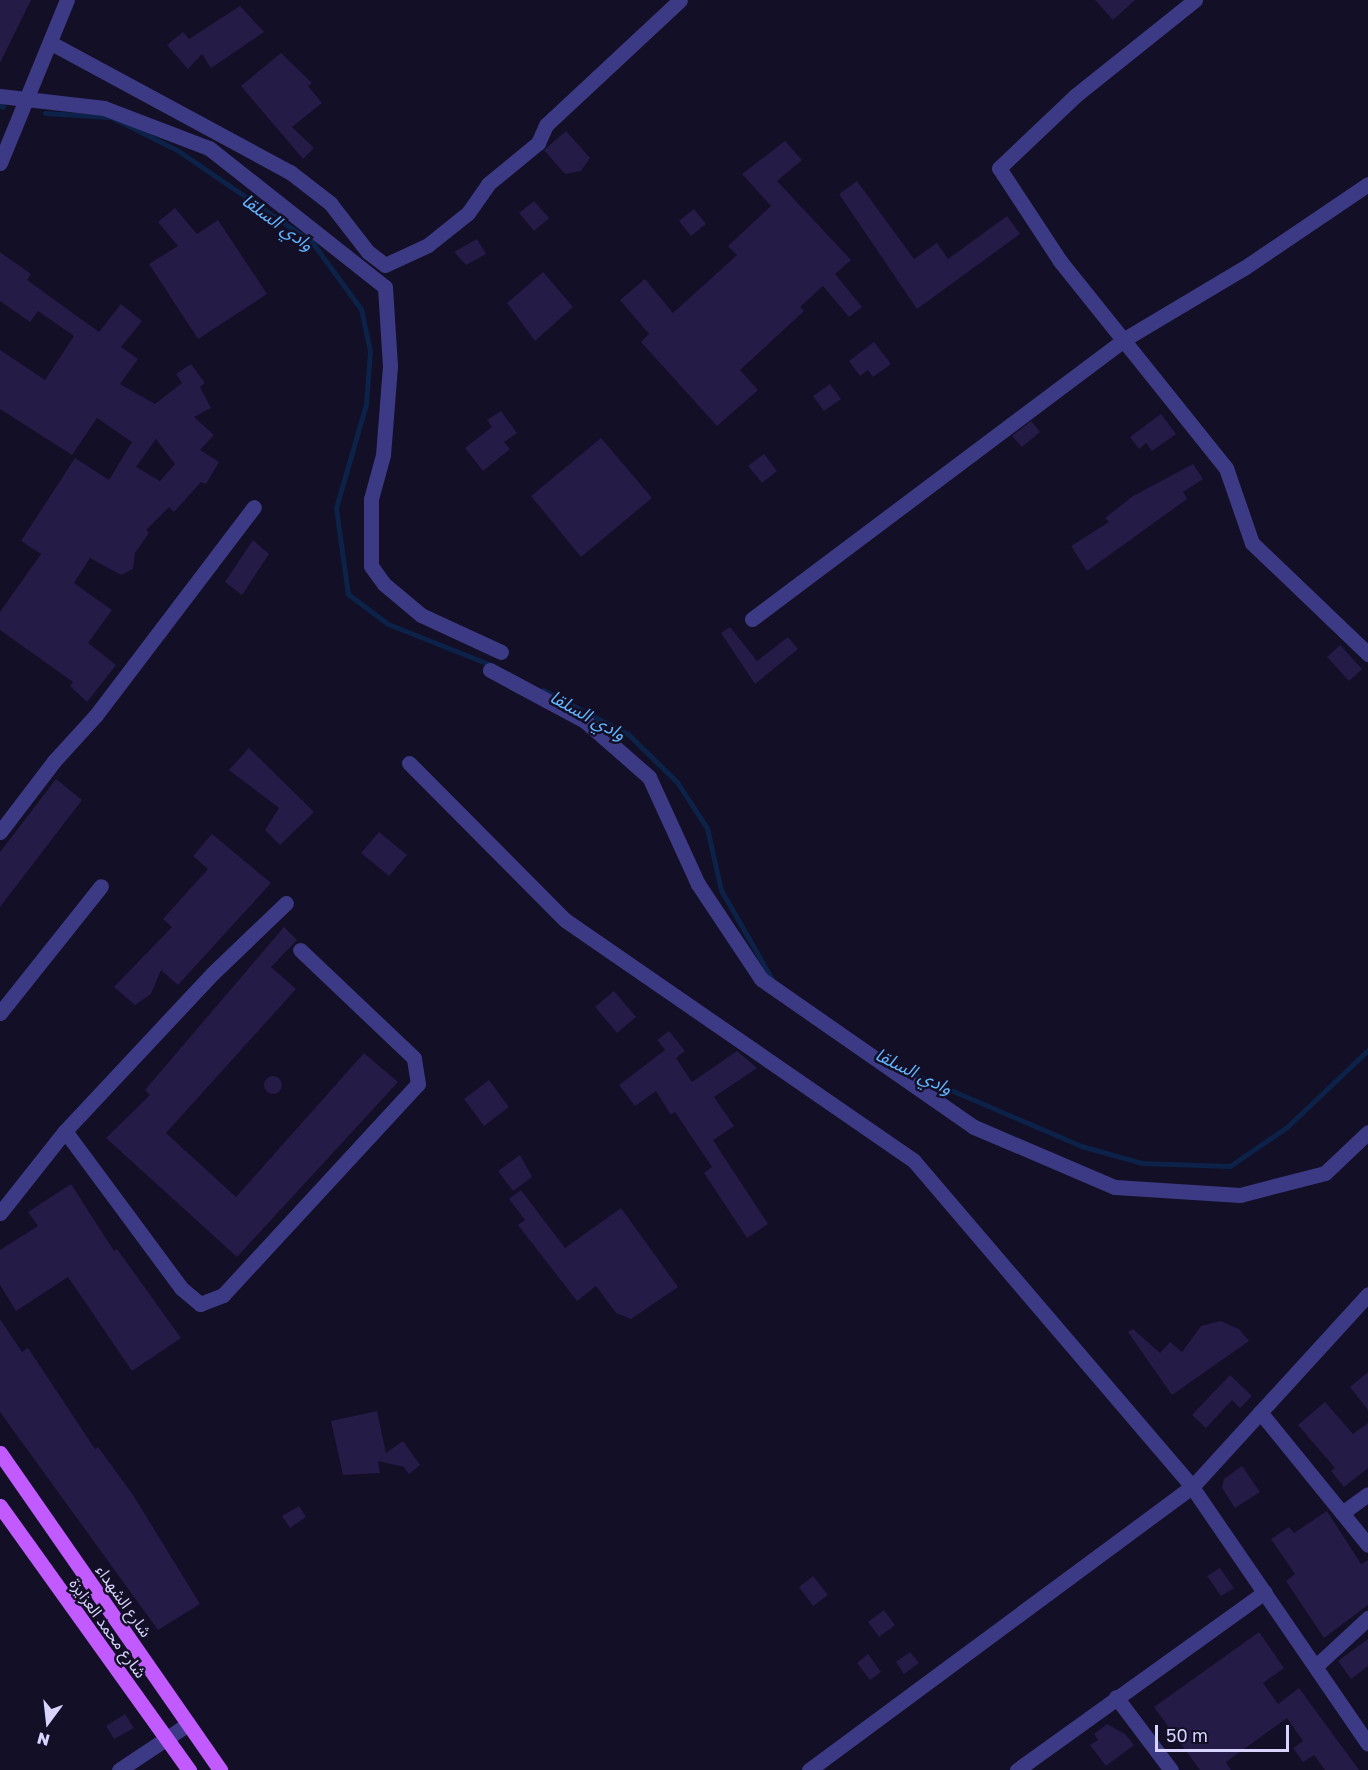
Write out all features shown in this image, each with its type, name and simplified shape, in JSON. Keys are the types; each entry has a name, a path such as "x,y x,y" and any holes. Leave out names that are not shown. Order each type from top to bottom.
{"main road":[{"name":"شارع الشهداء","path":"0,1453 220,1770"},
{"name":"شارع محمد العزايزة","path":"0,1506 189,1770"}],"street":[{"path":"0,163 28,101 67,0"},
{"path":"51,44 290,172 330,203 368,252 385,265 428,245 468,213 488,184 538,143 546,125 680,0"},
{"path":"1195,0 1076,96 999,168 1060,261 1226,468 1252,543 1368,654"},
{"path":"0,96 104,108 209,148 386,287 390,366 383,455 371,499 371,566 384,584 421,615 501,652"},
{"path":"752,619 1123,340 1244,268 1368,184"},
{"path":"0,832 54,761 96,715 254,507"},
{"path":"490,670 585,721 649,777 698,885 761,979 974,1127 1115,1187 1240,1195 1325,1173 1368,1132"},
{"path":"409,763 565,920 914,1161 1192,1486 1368,1744"},
{"path":"0,1013 101,886"},
{"path":"0,1213 65,1131 213,973 286,903"},
{"path":"65,1131 181,1288 200,1304 223,1295 418,1084 414,1058 300,950"},
{"path":"809,1770 1192,1486 1368,1294"},
{"path":"1260,1412 1368,1545"},
{"path":"1342,1513 1368,1494"},
{"path":"1017,1770 1265,1592"},
{"path":"1316,1666 1368,1618"},
{"path":"1116,1697 1171,1770"},
{"path":"119,1770 188,1724"},
{"path":"1034,1757 1043,1770"}],"building":[{"path":"0,0 31,0 0,63"},
{"path":"1095,0 1135,0 1113,20"},
{"path":"240,6 264,32 211,68 202,54 188,69 167,45 183,32 189,39"},
{"path":"281,53 312,83 308,86 322,103 292,127 314,148 303,159 241,86"},
{"path":"566,131 590,158 581,171 565,174 544,150"},
{"path":"785,141 802,160 777,181 851,260 835,274 862,307 849,317 823,286 800,307 804,311 740,370 758,390 717,426 641,342 649,334 620,300 645,279 673,313 737,255 728,246 771,206 742,174"},
{"path":"857,181 914,259 937,243 948,259 1007,216 1020,234 917,309 839,194"},
{"path":"534,201 549,218 534,231 519,213"},
{"path":"175,208 197,234 218,220 267,294 198,339 149,264 178,246 158,222"},
{"path":"694,209 706,224 691,236 679,221"},
{"path":"477,239 486,254 466,265 454,252"},
{"path":"0,252 31,274 27,280 99,332 121,304 142,321 121,347 138,359 120,384 155,404 182,383 176,374 191,364 205,383 200,387 211,408 194,417 214,435 200,450 219,462 206,484 201,482 174,512 169,507 146,530 149,533 135,553 133,569 121,575 90,558 74,583 112,610 88,643 116,665 87,702 70,686 73,682 0,630 0,612 41,554 21,541 75,458 109,480 132,442 97,418 72,455 0,409 0,350 45,380 74,336 38,311 30,322 0,301","holes":["156,439 175,464 160,481 136,467"]},
{"path":"543,272 573,307 535,341 507,303"},
{"path":"874,342 891,364 873,377 868,370 860,376 849,361"},
{"path":"830,384 841,399 824,411 813,396"},
{"path":"501,411 517,433 504,442 510,449 483,471 465,448 492,427 487,420"},
{"path":"1161,414 1176,434 1152,451 1146,443 1139,449 1130,437"},
{"path":"1031,421 1040,432 1022,447 1012,436"},
{"path":"601,438 652,498 581,557 531,496"},
{"path":"764,454 777,471 762,483 748,466"},
{"path":"1193,464 1203,479 1183,492 1187,499 1087,571 1071,546 1109,522 1105,518 1133,496"},
{"path":"253,540 269,554 242,595 225,582"},
{"path":"730,627 757,661 788,637 798,649 755,684 721,633"},
{"path":"1340,645 1362,669 1349,681 1327,657"},
{"path":"249,748 314,812 280,845 265,830 279,808 229,770"},
{"path":"56,779 82,800 0,907 0,852"},
{"path":"379,832 407,855 389,876 361,853"},
{"path":"212,834 271,883 178,985 161,970 151,994 135,1005 114,987 172,927 163,919 208,869 193,856"},
{"path":"284,927 297,940 271,967 296,989 166,1133 236,1197 364,1053 398,1082 237,1257 106,1138 150,1095 145,1090"},
{"path":"614,991 636,1017 617,1033 595,1007"},
{"path":"669,1031 685,1051 676,1058 692,1082 737,1051 757,1068 714,1097 734,1126 713,1140 768,1224 747,1238 704,1173 712,1167 675,1112 671,1115 656,1091 635,1106 619,1085 665,1050 657,1040"},
{"path":"269,1076 277,1076 282,1081 280,1092 269,1094 264,1089 264,1081"},
{"path":"489,1080 509,1107 484,1126 464,1099"},
{"path":"520,1155 532,1177 513,1191 498,1171"},
{"path":"71,1184 114,1251 117,1249 181,1338 132,1371 68,1277 16,1311 0,1285 0,1250 38,1226 28,1212"},
{"path":"521,1190 565,1248 621,1208 678,1287 631,1319 616,1313 596,1286 577,1301 518,1225 525,1220 509,1199"},
{"path":"0,1319 22,1352 28,1348 95,1449 98,1447 133,1495 200,1604 158,1630 0,1412"},
{"path":"1220,1321 1239,1329 1249,1341 1172,1395 1128,1332 1133,1329 1160,1353 1170,1342 1182,1352 1201,1326"},
{"path":"1368,1372 1368,1410 1350,1387"},
{"path":"1230,1375 1252,1396 1240,1408 1232,1400 1206,1428 1192,1415"},
{"path":"1325,1402 1353,1434 1368,1423 1368,1468 1344,1487 1331,1471 1335,1468 1298,1425"},
{"path":"377,1411 386,1453 403,1441 420,1465 409,1474 404,1467 378,1461 380,1473 343,1475 331,1421"},
{"path":"1242,1466 1260,1492 1235,1508 1222,1488 1224,1479"},
{"path":"299,1506 306,1517 290,1528 282,1516"},
{"path":"1327,1511 1361,1564 1368,1560 1368,1605 1324,1638 1286,1581 1295,1574 1271,1539 1289,1527 1294,1533"},
{"path":"1220,1568 1234,1588 1221,1596 1207,1576"},
{"path":"813,1576 828,1595 813,1606 799,1587"},
{"path":"884,1610 895,1625 879,1637 868,1622"},
{"path":"1259,1632 1284,1668 1263,1683 1278,1704 1299,1688 1359,1770 1325,1770 1314,1755 1303,1762 1293,1748 1303,1741 1287,1718 1226,1762 1231,1770 1200,1770 1154,1707"},
{"path":"1368,1639 1368,1666 1351,1679 1338,1661"},
{"path":"910,1652 919,1663 904,1674 896,1662"},
{"path":"868,1654 881,1672 870,1680 857,1663"},
{"path":"125,1714 134,1728 114,1739 106,1726"},
{"path":"1107,1724 1125,1734 1134,1745 1106,1766 1090,1745 1098,1740 1094,1734"}],"waterway":[{"name":"وادي السلقا","path":"45,113 111,117 177,150 312,242 361,309 370,351 366,404 336,508 348,594 388,624 491,665"},
{"name":"وادي السلقا","path":"543,690 628,734 677,782 707,828 721,890 772,979"},
{"name":"وادي السلقا","path":"897,1067 1081,1146 1142,1163 1230,1166 1287,1127 1368,1050"}]}
